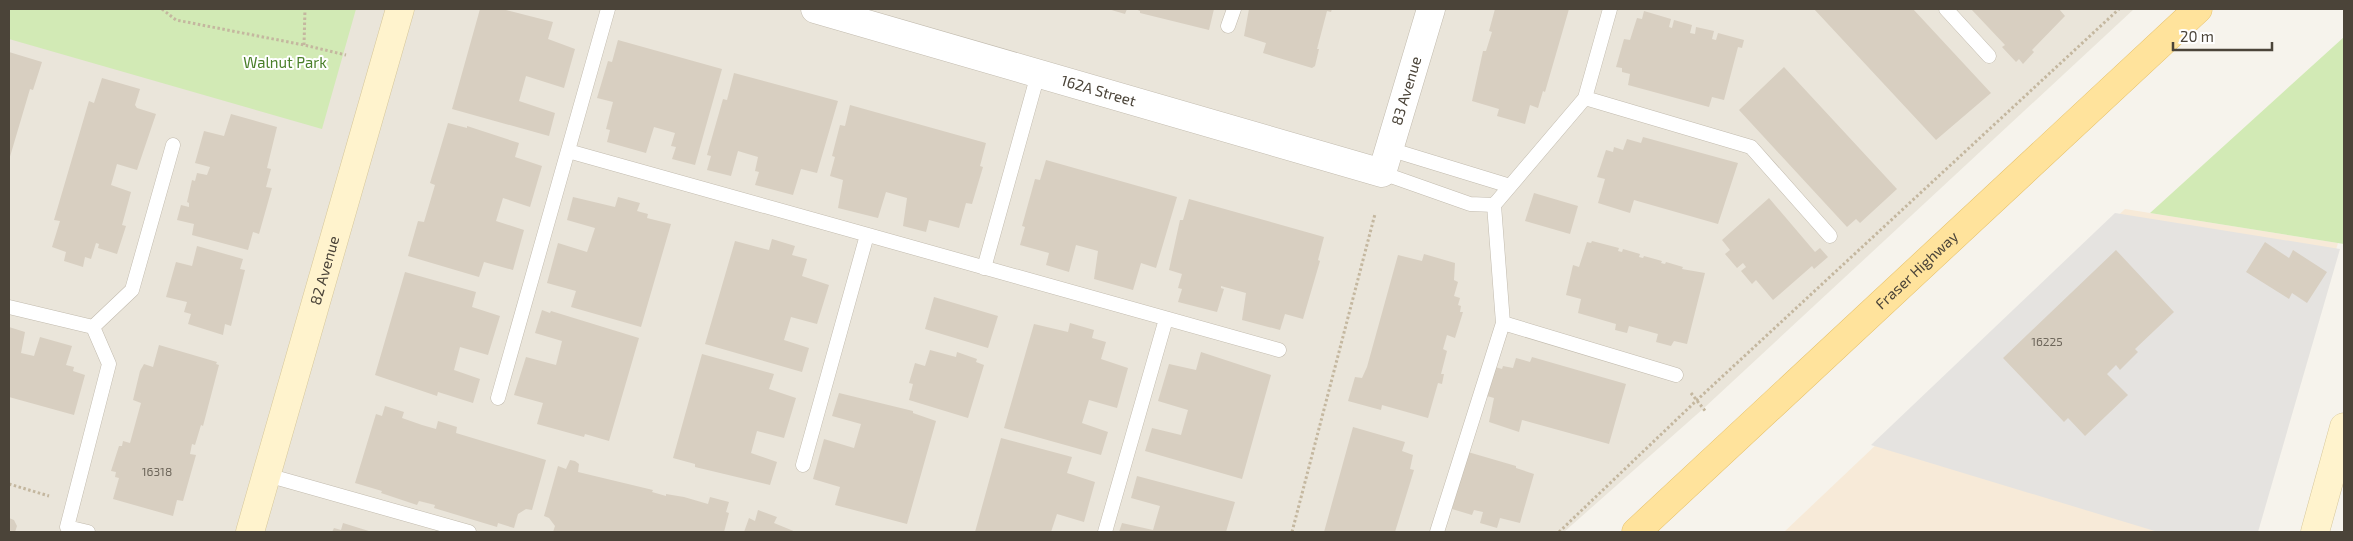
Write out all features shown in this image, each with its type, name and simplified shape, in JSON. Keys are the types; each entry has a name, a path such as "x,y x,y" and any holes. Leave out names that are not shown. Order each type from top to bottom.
{"main road":[{"name":"Fraser Highway","path":"1636,532 2198,9"}],"street":[{"name":"82 Avenue","path":"250,532 400,9"},
{"name":"162A Street","path":"816,9 1038,74 1386,161"},
{"name":"83 Avenue","path":"1386,161 1431,9"},
{"path":"2315,532 2344,427"}],"lane":[{"path":"498,398 608,9"},
{"path":"1228,26 1234,9"},
{"path":"1437,532 1503,323 1494,205 1585,98 1610,9"},
{"path":"1946,9 1989,56"},
{"path":"984,268 1038,74"},
{"path":"1585,98 1751,147 1830,236"},
{"path":"93,327 132,290 173,145"},
{"path":"568,152 1279,350"},
{"path":"1386,161 1510,186"},
{"path":"1386,161 1470,204 1494,205"},
{"path":"803,465 867,235"},
{"path":"9,306 93,327"},
{"path":"1105,532 1166,319"},
{"path":"1503,323 1676,375"},
{"path":"88,532 67,529 110,364 93,327"},
{"path":"267,475 465,532"}],"path":[{"path":"162,9 176,20 304,44 346,55"},
{"path":"304,44 305,9"},
{"path":"1559,532 1697,400 2119,9"},
{"path":"1292,532 1375,214"},
{"path":"9,484 49,496"}],"shaded area":[{"path":"9,9 2134,9 1704,408 1564,532 9,532"},
{"path":"2125,209 2338,243 2253,532 1784,532"},
{"path":"2115,213 2340,249 2258,532 2158,532 1871,445"}],"green space":[{"name":"Walnut Park","path":"9,9 356,9 322,129 9,39"},
{"path":"2344,37 2344,244 2150,213"}],"building":[{"path":"480,9 502,9 553,22 548,39 575,49 564,88 526,76 519,101 555,113 549,136 452,109"},
{"path":"1108,9 1127,9 1125,14"},
{"path":"1135,9 1214,9 1209,30 1140,13 1140,11"},
{"path":"1249,9 1332,9 1331,12 1327,11 1317,49 1319,49 1315,66 1312,68 1263,53 1266,43 1244,36"},
{"path":"1495,9 1569,9 1545,92 1543,91 1538,108 1530,105 1525,124 1497,116 1499,109 1472,101 1483,51 1486,51 1492,32 1489,31"},
{"path":"1814,9 1913,9 1991,93 1936,140"},
{"path":"1971,9 2059,9 2065,16 2032,50 2034,52 2023,64 2019,59 2016,62 2002,47 2005,45"},
{"path":"1644,11 1671,19 1669,27 1672,28 1674,20 1692,25 1690,33 1695,34 1696,27 1714,31 1712,39 1716,40 1718,33 1744,40 1742,48 1738,47 1724,100 1712,97 1709,107 1628,85 1630,74 1622,72 1622,68 1616,67 1624,39 1630,40 1637,18 1642,19"},
{"path":"618,40 722,69 695,165 672,159 676,147 671,146 675,133 654,127 646,153 607,142 610,130 606,129 613,102 597,98 608,61 612,62"},
{"path":"9,52 42,62 33,90 30,89 9,160"},
{"path":"1784,67 1897,189 1860,223 1856,219 1847,227 1739,110"},
{"path":"734,73 838,101 817,173 801,169 793,195 755,185 759,172 755,171 758,157 738,151 731,176 707,170 711,156 707,155 723,99 727,100"},
{"path":"102,78 140,89 135,105 137,108 156,114 137,170 117,164 111,185 131,192 122,225 126,226 117,254 98,248 99,244 96,243 91,259 85,257 83,267 64,261 66,252 52,247 60,221 54,220 89,101 94,103"},
{"path":"850,105 986,143 980,166 983,167 972,204 966,203 959,228 929,220 926,232 903,226 907,198 886,192 878,218 838,208 843,180 830,176 835,157 832,156 840,125 845,126"},
{"path":"231,114 277,127 267,168 271,169 266,187 272,188 259,234 253,232 248,250 192,235 194,224 177,220 181,205 189,207 187,202 192,180 195,181 197,173 207,175 210,167 195,163 204,131 224,136"},
{"path":"448,123 467,128 467,126 519,143 515,157 542,166 530,207 503,198 496,221 524,230 513,270 484,262 479,277 408,256 418,221 424,222 435,185 430,183"},
{"path":"1643,137 1738,163 1718,224 1634,200 1630,213 1598,203 1605,179 1597,177 1606,150 1613,152 1614,147 1623,150 1627,139 1641,143"},
{"path":"1046,160 1177,197 1156,268 1141,263 1133,290 1094,279 1098,251 1076,245 1069,272 1046,265 1049,253 1020,245 1025,227 1022,226 1035,179 1040,180"},
{"path":"1534,193 1578,206 1570,234 1525,221"},
{"path":"573,197 615,207 618,197 640,203 637,211 648,214 647,218 671,224 641,327 571,307 576,291 547,283 558,243 587,252 595,228 567,220"},
{"path":"1769,198 1815,252 1820,248 1828,257 1814,269 1812,266 1773,300 1756,280 1752,284 1741,271 1746,267 1743,263 1737,268 1725,254 1730,250 1722,240"},
{"path":"1189,199 1324,237 1318,260 1320,261 1303,319 1285,314 1280,330 1242,320 1246,293 1221,286 1224,289 1217,312 1178,302 1182,289 1178,288 1182,274 1169,270 1180,220 1183,220"},
{"path":"772,239 795,246 792,255 807,259 802,276 829,285 817,324 791,317 784,340 809,348 802,372 705,344 735,241 769,250"},
{"path":"1592,241 1619,248 1618,251 1622,252 1623,249 1640,254 1639,257 1643,258 1644,256 1662,261 1661,263 1665,264 1666,262 1683,267 1682,269 1705,273 1687,344 1674,341 1671,346 1656,342 1658,334 1629,326 1627,333 1615,330 1616,324 1578,313 1581,299 1566,295 1573,265 1579,267 1587,242 1591,243"},
{"path":"2265,242 2289,258 2293,250 2327,272 2307,303 2292,293 2289,299 2246,272"},
{"path":"197,246 243,259 240,269 245,270 231,326 225,324 223,335 188,324 191,314 184,312 187,302 166,297 176,262 192,266"},
{"path":"2116,250 2174,312 2135,349 2138,352 2120,370 2116,365 2107,374 2128,395 2085,436 2068,418 2064,422 2003,358"},
{"path":"1424,254 1455,263 1454,280 1458,282 1454,296 1460,298 1458,305 1461,306 1460,312 1463,312 1455,338 1447,335 1443,349 1447,351 1441,374 1444,374 1442,384 1438,383 1428,418 1382,405 1381,410 1348,401 1355,377 1362,378 1367,367 1398,255 1422,261"},
{"path":"405,272 476,292 472,307 500,316 488,355 460,347 454,370 480,379 473,403 438,392 437,396 375,375"},
{"path":"934,297 998,316 988,348 925,329"},
{"path":"542,310 550,313 551,311 639,338 609,441 585,434 584,437 537,424 543,403 514,395 526,357 556,365 562,341 535,333"},
{"path":"1070,323 1094,330 1092,338 1106,342 1101,359 1128,368 1117,408 1089,400 1082,423 1108,432 1101,455 1004,428 1034,324 1068,332"},
{"path":"9,327 25,332 21,353 34,356 40,337 72,346 66,365 74,367 73,371 85,375 74,415 9,397"},
{"path":"159,345 217,362 216,364 219,365 203,426 201,425 195,445 192,444 190,454 196,455 183,501 177,500 173,516 113,499 119,478 115,477 116,472 111,471 119,446 122,446 123,441 130,443 141,403 133,400 140,371 144,364 153,367"},
{"path":"930,350 956,357 957,352 977,359 976,362 984,365 968,418 909,400 913,384 909,383 915,363 925,366"},
{"path":"1201,352 1271,375 1242,479 1145,451 1152,428 1181,435 1188,410 1158,401 1169,364 1196,370"},
{"path":"702,354 774,374 769,389 796,398 784,438 757,431 751,453 777,462 770,485 695,467 695,464 673,458"},
{"path":"1532,357 1626,384 1609,444 1522,420 1519,432 1489,422 1494,398 1487,396 1495,367 1502,369 1503,366 1513,368 1516,358 1530,362"},
{"path":"839,393 913,411 913,413 936,421 907,524 835,505 840,487 813,479 824,439 854,448 861,424 832,416"},
{"path":"385,406 404,412 402,418 422,425 436,429 438,421 457,427 456,433 546,460 532,510 526,509 518,514 514,528 498,523 497,527 434,508 435,505 419,501 417,505 355,483 376,414 382,416"},
{"path":"1353,427 1405,442 1402,451 1413,455 1410,469 1414,470 1395,532 1324,532"},
{"path":"1001,438 1072,457 1067,473 1095,482 1084,522 1057,514 1051,532 975,532"},
{"path":"1468,452 1516,466 1516,468 1534,474 1520,523 1500,518 1497,528 1480,523 1483,512 1474,510 1472,515 1452,509"},
{"path":"570,460 579,464 578,472 653,490 652,492 666,496 666,494 684,497 708,504 710,497 729,502 726,512 729,513 724,532 553,532 555,526 549,518 544,516 558,466 566,469"},
{"path":"1137,476 1235,502 1226,532 1119,532 1122,523 1153,530 1160,506 1131,498"},
{"path":"758,510 777,517 774,523 796,532 744,532 749,518 755,521"},
{"path":"9,518 14,520 17,526 15,532 9,532"},
{"path":"343,523 372,532 332,532 334,528 341,530"}]}
